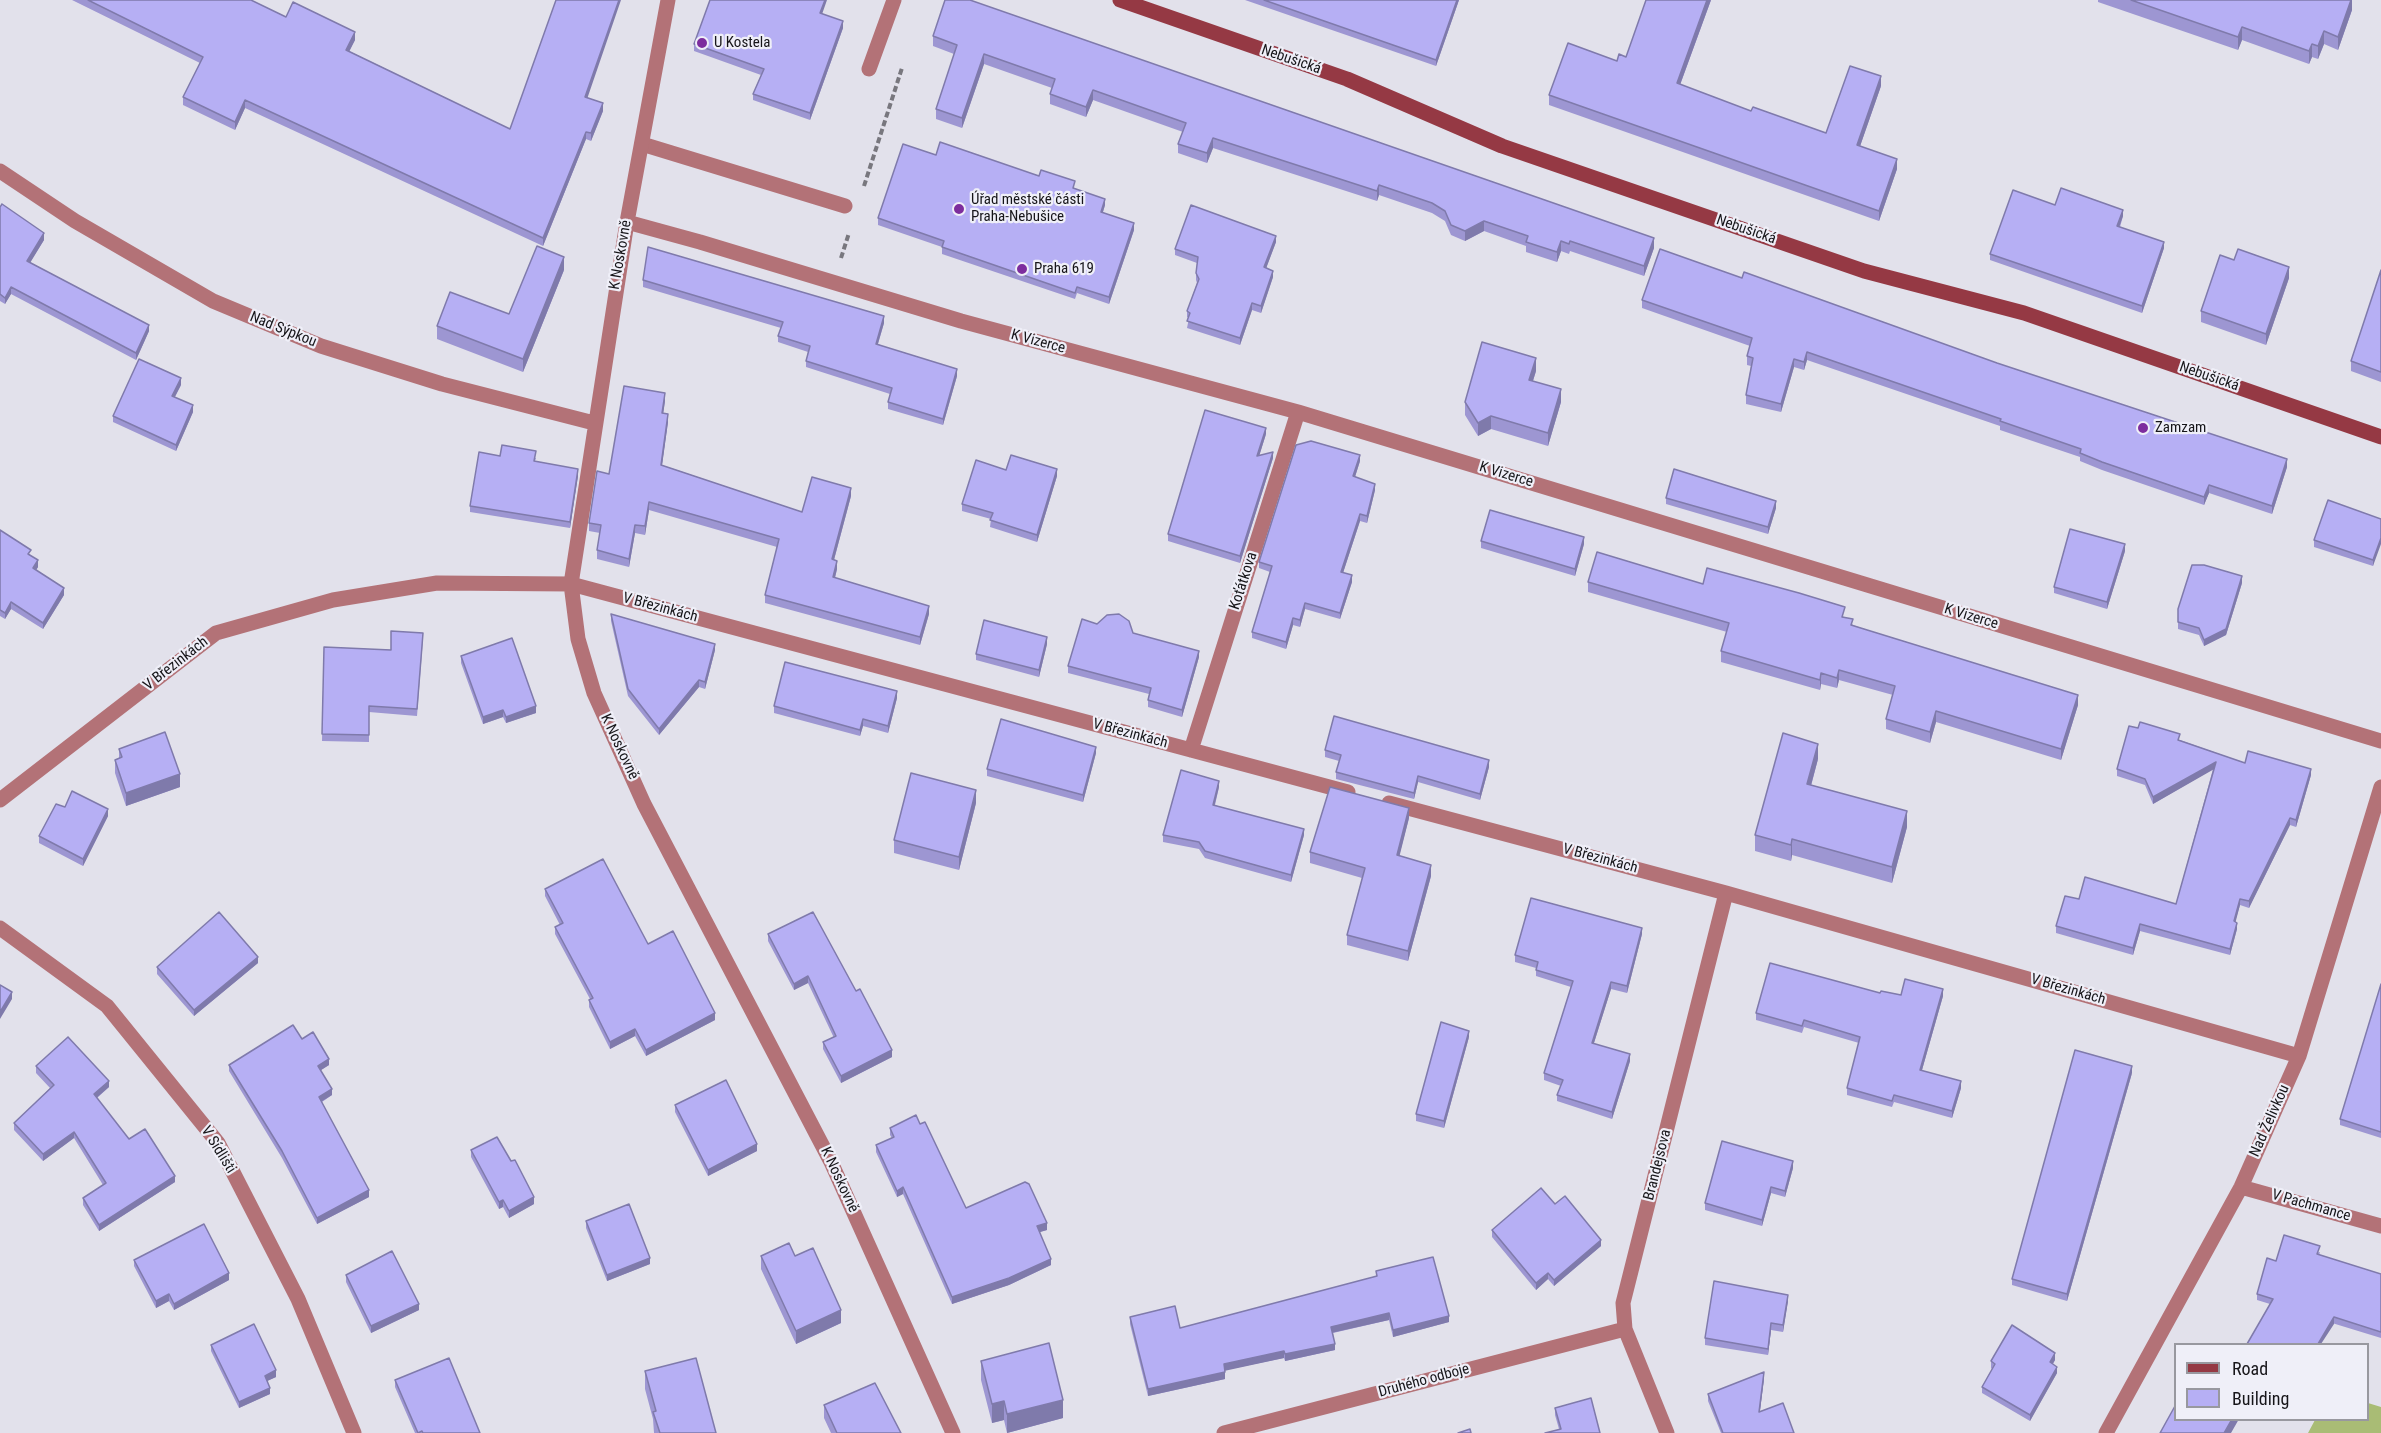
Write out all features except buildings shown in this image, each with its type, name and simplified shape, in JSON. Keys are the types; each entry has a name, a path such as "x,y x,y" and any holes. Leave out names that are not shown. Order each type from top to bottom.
{"street":[{"name":"K Noskovně","path":"668,0 627,222 594,423 571,584 578,639 594,693 644,804 831,1162 953,1433"},
{"path":"869,69 894,0"},
{"name":"Nebušická","path":"1119,0 1347,79 1502,146 1864,271 2024,313 2381,437"},
{"path":"642,144 845,206"},
{"name":"Nad Sýpkou","path":"0,171 75,221 213,301 343,353 442,384 594,423"},
{"name":"K Vizerce","path":"627,222 961,321 1298,412 2381,741"},
{"name":"Koťátkova","path":"1191,750 1298,412"},
{"name":"V Březinkách","path":"0,800 216,633 333,600 437,583 571,584 1726,893 2299,1056"},
{"name":"Nad Želivkou","path":"2106,1433 2241,1187 2299,1056 2381,786"},
{"name":"Brandejsova","path":"1667,1433 1625,1329 1623,1303 1726,893"},
{"name":"V Sídlišti","path":"0,928 107,1006 218,1143 298,1299 354,1433"},
{"name":"V Pachmance","path":"2241,1187 2381,1226"},
{"name":"Druhého odboje","path":"1224,1433 1625,1329"}],"path":[{"path":"887,112 899,78"}],"green space":[{"path":"2369,1403 2381,1407 2381,1433 2308,1433 2314,1421 2369,1421"}],"place":[{"name":"U Kostela","path":"702,43"},
{"name":"Úřad městské části Praha-Nebušice","path":"959,209"},
{"name":"Praha 619","path":"1022,269"},
{"name":"Zamzam","path":"2143,428"}]}
